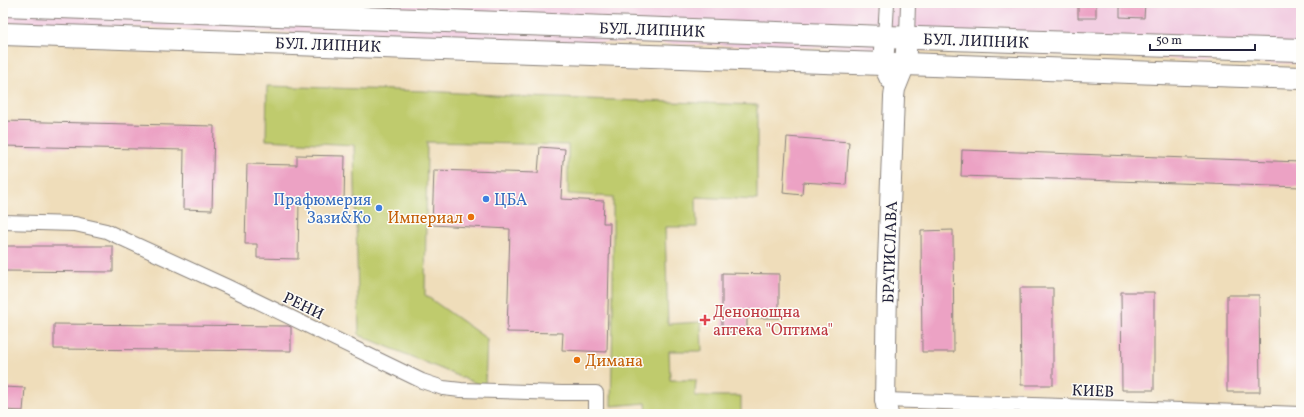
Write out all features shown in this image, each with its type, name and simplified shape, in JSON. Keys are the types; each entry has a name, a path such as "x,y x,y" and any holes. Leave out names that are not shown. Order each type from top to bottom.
{"main road":[{"name":"БУЛ. ЛИПНИК","path":"3,6 220,12 257,15 1301,50"},
{"name":"БУЛ. ЛИПНИК","path":"3,34 1301,78"}],"street":[{"path":"887,3 883,64 895,90"},
{"path":"895,90 905,64 908,3"},
{"name":"БРАТИСЛАВА","path":"886,407 888,281 895,90"},
{"name":"РЕНИ","path":"3,222 75,224 106,231 228,287 422,381 443,388 461,390 596,393 596,414"},
{"name":"КИЕВ","path":"886,407 1301,414"}],"shaded area":[{"path":"3,3 1301,3 1301,64 987,52 508,40 3,23"}],"green space":[{"path":"505,3 633,3 633,6"},
{"path":"267,86 757,105 757,200 696,197 697,227 665,227 668,324 701,322 702,351 669,351 670,380 696,380 695,396 741,396 741,414 647,414 646,403 611,406 613,197 568,194 568,145 427,142 425,295 487,339 485,387 359,335 354,145 266,140"}],"building":[{"path":"1078,3 1096,3 1096,18 1078,18"},
{"path":"1120,3 1145,3 1144,18 1120,17"},
{"path":"3,121 214,126 212,210 183,209 184,150 3,146"},
{"path":"787,137 849,142 846,185 803,182 802,195 783,193"},
{"path":"540,147 565,149 561,199 604,201 603,223 610,223 607,352 562,350 563,333 507,332 510,229 432,225 434,170 538,173"},
{"path":"962,150 1301,162 1301,187 961,176"},
{"path":"297,155 345,156 344,202 299,201 298,259 257,258 257,244 245,244 247,164 297,165"},
{"path":"953,230 954,352 922,352 921,231"},
{"path":"3,246 113,246 113,272 3,271"},
{"path":"722,273 779,274 779,318 747,318 747,332 722,332"},
{"path":"1020,288 1053,288 1053,385 1021,385"},
{"path":"1121,292 1154,292 1154,390 1122,390"},
{"path":"1227,295 1259,295 1260,392 1227,392"},
{"path":"54,324 288,326 291,327 291,351 54,349"},
{"path":"3,387 25,388 23,411 3,410"}],"place":[{"name":"ЦБА","path":"486,199"},
{"name":"Прафюмерия Зази&Ко","path":"379,208"},
{"name":"Империал","path":"471,217"},
{"name":"Денонощна аптека \"Оптима\"","path":"705,320"},
{"name":"Димана","path":"577,360"}]}
